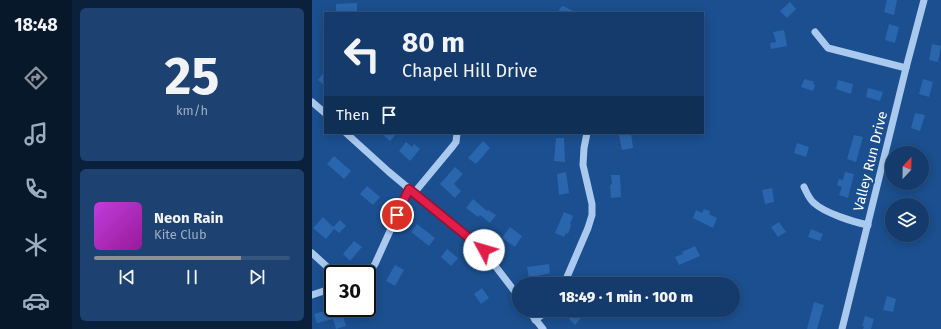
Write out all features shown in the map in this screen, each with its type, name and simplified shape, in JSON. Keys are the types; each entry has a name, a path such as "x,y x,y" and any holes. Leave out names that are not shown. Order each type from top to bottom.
{"street":[{"name":"Valley Run Drive","path":"842,329 924,0"},
{"path":"815,32 828,48 906,68"},
{"path":"312,102 324,112"},
{"path":"347,134 411,191 484,250 512,288"},
{"path":"374,265 411,191 453,146 456,142 457,134"},
{"path":"567,277 592,215 592,204 583,165 587,134"},
{"path":"804,187 810,198 819,206 851,221 868,225"},
{"path":"312,252 325,265"},
{"path":"312,294 324,291"},
{"path":"533,317 543,329"},
{"path":"535,320 539,317"}],"building":[{"path":"887,0 897,0 894,15 884,12"},
{"path":"790,2 796,9 787,18 780,11"},
{"path":"357,3 357,12 336,12 336,4"},
{"path":"563,6 575,12 558,12"},
{"path":"889,24 899,27 895,43 885,40"},
{"path":"784,30 787,46 771,49 770,43 776,42 773,32"},
{"path":"932,44 941,46 938,62 929,60"},
{"path":"324,72 324,85 318,80"},
{"path":"805,79 814,82 813,84 815,85 813,91 801,87"},
{"path":"923,79 933,82 929,97 919,94"},
{"path":"838,80 853,84 851,94 836,89"},
{"path":"868,88 883,92 880,101 866,97"},
{"path":"915,113 925,115 920,131 911,128"},
{"path":"382,134 396,134 390,141"},
{"path":"631,134 633,148 622,150 620,135"},
{"path":"854,135 863,137 856,162 847,159"},
{"path":"556,138 564,138 565,162 554,161"},
{"path":"483,141 490,148 476,164 468,158"},
{"path":"406,142 412,147 414,144 420,149 410,161 399,151"},
{"path":"797,143 809,147 806,157 794,153"},
{"path":"334,156 351,171 344,179 327,164"},
{"path":"455,167 463,174 454,184 461,191 455,198 440,184"},
{"path":"566,172 569,193 559,195 557,174"},
{"path":"845,172 854,174 848,198 839,195 842,187 837,185 839,179 843,180"},
{"path":"611,175 620,175 621,197 611,198"},
{"path":"367,186 380,197 373,205 360,194"},
{"path":"772,188 774,202 765,204 762,190"},
{"path":"473,199 487,211 488,210 496,215 490,223 480,215 478,217 466,208"},
{"path":"704,209 710,211 709,214 717,218 713,228 693,218 696,210 702,213"},
{"path":"564,212 573,216 568,234 566,233 564,237 555,233"},
{"path":"323,217 333,227 340,220 346,226 339,233 334,229 326,239 313,228"},
{"path":"779,222 786,232 778,237 771,227"},
{"path":"417,224 435,238 429,246 411,232"},
{"path":"510,227 522,236 515,247 502,238"},
{"path":"811,229 823,234 820,241 808,237"},
{"path":"354,241 362,247 350,261 343,254"},
{"path":"695,246 700,256 679,265 675,257 683,254 682,252"},
{"path":"447,249 458,258 451,266 441,257"},
{"path":"549,264 550,273 529,277 527,267"},
{"path":"395,265 404,270 395,286 386,281"},
{"path":"482,288 489,298 481,304 474,294"},
{"path":"887,296 896,299 893,312 883,310"},
{"path":"814,302 824,305 817,329 807,329"},
{"path":"324,311 324,317 343,317 346,326 336,329 333,319 317,323 314,314"},
{"path":"865,316 874,319 871,329 863,329 864,326 862,326"},
{"path":"571,317 581,318 575,325 569,319"}],"route":[{"path":"397,215 409,189 484,250"}]}
